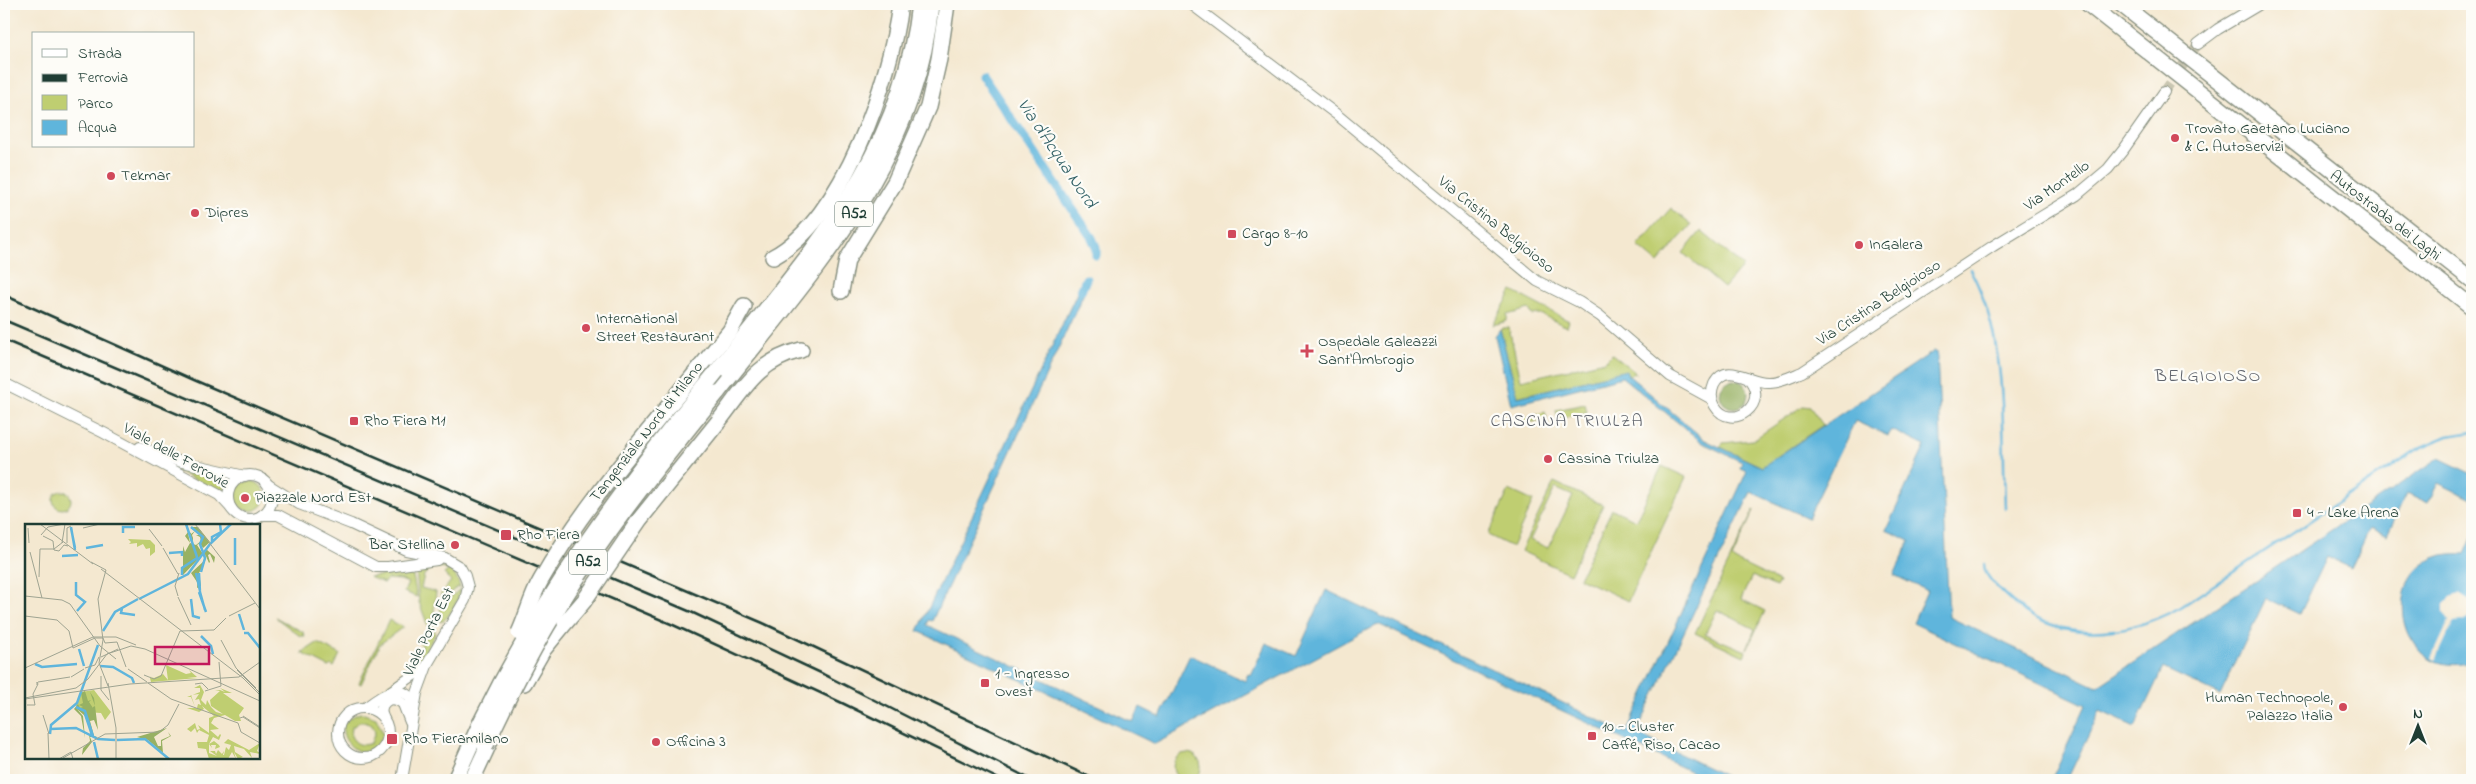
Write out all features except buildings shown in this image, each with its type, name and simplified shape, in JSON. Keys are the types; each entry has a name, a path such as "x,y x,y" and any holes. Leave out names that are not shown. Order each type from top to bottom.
{"highway":[{"path":"773,257 790,248 802,237 832,195 861,143 883,88 897,30 900,4"},
{"name":"Tangenziale Nord di Milano","path":"455,780 480,724 535,622 599,522 656,446 821,240 854,192 878,147 898,100 909,60 919,4"},
{"name":"Tangenziale Nord di Milano","path":"472,780 514,686 547,626 608,534 676,443 825,255 868,193 890,152 908,110 922,58 931,4"},
{"path":"840,290 848,260 895,182 928,107 939,59 947,4"},
{"name":"Autostrada dei Laghi","path":"2088,4 2472,307"},
{"name":"Autostrada dei Laghi","path":"2121,4 2472,280"},
{"path":"480,724 496,676 519,633 540,580 596,498 730,331 744,306"},
{"path":"485,748 510,709 543,650 584,601 640,519 764,366 781,355 801,350"}],"street":[{"name":"Via Cristina Belgioioso","path":"1191,4 1336,114 1526,272 1600,316 1670,376 1712,399"},
{"path":"2198,44 2218,29 2260,4"},
{"name":"Via Montello","path":"1993,246 2077,195 2108,169 2164,92"},
{"name":"Via Cristina Belgioioso","path":"1747,377 1762,382 1778,381 1802,372 1993,246"},
{"path":"1690,386 1702,386 1734,372 1747,377 1754,387 1755,399 1747,412 1733,416 1719,412 1712,399 1713,386 1717,380"},
{"name":"Via Cristina Belgioioso","path":"1755,399 1778,381"},
{"name":"Viale delle Ferrovie","path":"4,384 104,433 219,495 231,508"},
{"name":"Viale delle Ferrovie","path":"104,433 178,461 245,476"},
{"path":"268,484 271,499 269,506 262,515 256,518 241,517 231,508 228,501 229,490 235,481 245,476 258,477 299,504 351,524 406,550 439,556 452,562"},
{"name":"Viale Porta Est","path":"262,515 278,514 376,567 388,568 436,560 452,562 460,567 465,576 467,596 428,663 413,706 402,780"},
{"path":"410,722 403,704 394,700 386,702 381,708 388,736 381,751 369,758 357,758 349,754 338,741 339,725 348,713 365,708 421,672 428,663"},
{"path":"388,693 405,693 412,699 413,706"},
{"path":"365,708 375,711 385,720"}],"green space":[{"path":"1671,208 1691,225 1658,263 1638,246"},
{"path":"1701,231 1743,266 1724,288 1683,253"},
{"path":"1512,291 1569,321 1567,327 1540,314 1532,315 1529,309 1507,315 1507,321 1493,325"},
{"path":"1509,328 1521,380 1605,361 1612,354 1636,373 1628,375 1625,371 1517,397 1500,329"},
{"path":"1734,380 1744,384 1748,394 1744,404 1734,408 1724,404 1720,394 1724,384"},
{"path":"1585,404 1587,412 1558,419 1556,410"},
{"path":"1803,406 1810,407 1823,425 1762,467 1720,447 1723,443 1753,440"},
{"path":"1545,412 1547,418 1517,426 1516,420"},
{"path":"1662,466 1686,477 1628,601 1579,578 1612,509 1636,520"},
{"path":"172,468 229,479 222,494"},
{"path":"250,481 261,485 265,496 261,507 250,511 239,507 235,496 239,485"},
{"path":"1554,482 1603,505 1570,574 1521,551","holes":["1555,488 1573,496 1548,548 1530,540"]},
{"path":"1509,490 1533,501 1512,547 1488,535"},
{"path":"62,491 68,494 71,500 68,506 62,509 56,506 53,500 56,494"},
{"path":"1754,510 1732,559 1779,582 1776,587 1752,576 1741,599 1765,611 1747,649 1755,629 1717,610 1705,634 1746,651 1744,656 1695,633"},
{"path":"428,565 445,567 450,570 453,573 459,582 460,588 458,587 447,595 450,598 460,589 458,598 447,617 440,622 441,594 451,581 444,574 449,570 434,566 424,575 421,588 436,592 433,622 435,634 417,670 383,691 381,689 405,675 413,658 421,650 422,645 417,640 429,629 419,602 416,570"},
{"path":"400,573 413,576 417,597 404,592 408,583 401,580 387,579 384,583 369,577"},
{"path":"275,617 303,632 305,636 300,636"},
{"path":"389,620 403,627 380,644 361,684 359,683"},
{"path":"317,643 340,654 334,667 331,665 329,667 302,653"},
{"path":"361,713 376,718 383,733 378,747 369,752 360,752 351,746 345,738 343,728 348,720","holes":["361,721 372,725 375,732 371,743 362,745 357,743 351,736 352,727"]},
{"path":"1187,753 1197,757 1201,767 1197,777 1187,781 1177,777 1173,767 1177,757"}],"water":[{"path":"1081,291 1084,293 932,621 929,620 927,625 1133,722 1140,707 1160,717 1190,655 1245,681 1248,674 1251,675 1266,643 1296,656 1326,590 1626,733 1747,471 1740,468 1742,462 1703,443 1622,377 1511,405 1495,336 1500,329 1518,397 1626,370 1628,375 1705,440 1762,467 1934,351 1937,352 1949,617 2097,687 2439,458 2472,474 2472,499 2438,483 2428,503 2407,493 2387,535 2370,528 2351,568 2327,557 2300,614 2266,598 2220,695 2163,668 2135,727 2100,711 2067,780 2053,776 2086,705 1913,623 1927,591 1894,575 1910,541 1886,530 1925,446 1892,430 1888,436 1855,421 1808,518 1751,492 1636,733 1734,780 1709,780 1378,624 1155,744 918,631 1077,293 1080,294"},
{"path":"2472,538 2472,662 2444,664 2424,654 2410,636 2404,614 2406,591 2416,571 2436,557 2465,554"}],"pier":[{"path":"2459,594 2470,601 2471,616 2464,622 2453,623 2436,660 2432,658 2449,621 2444,613 2444,604 2450,597"}],"waterway":[{"name":"Via d'Acqua Nord","path":"982,75 1092,238 1096,247 1096,255"},
{"path":"1970,269 1983,297 1997,355 2003,417 2005,509"},
{"name":"Via d'Acqua Nord","path":"1081,291 1086,279"},
{"path":"1984,564 1986,573 2005,595 2024,611 2045,622 2067,629 2090,631 2113,630 2136,625 2181,607 2418,449 2448,436 2472,432"}],"tunnel":[{"path":"2164,92 2198,44"}],"railway":[{"path":"4,295 194,380 763,623 1096,780"},
{"path":"4,320 691,612 823,674 1032,780"},
{"path":"4,340 671,624 840,702 1001,780"}],"place":[{"name":"Trovato Gaetano Luciano & C. Autoservizi","path":"2175,138"},
{"name":"Tekmar","path":"111,176"},
{"name":"Dipres","path":"195,213"},
{"name":"Cargo 8-10","path":"1232,234"},
{"name":"InGalera","path":"1859,245"},
{"name":"International Street Restaurant","path":"586,328"},
{"name":"Ospedale Galeazzi Sant'Ambrogio","path":"1307,351"},
{"name":"Rho Fiera M1","path":"354,421"},
{"name":"Cassina Triulza","path":"1548,459"},
{"name":"Piazzale Nord Est","path":"245,498"},
{"name":"4 - Lake Arena","path":"2297,513"},
{"name":"Rho Fiera","path":"506,535"},
{"name":"Bar Stellina","path":"455,545"},
{"name":"1 - Ingresso Ovest","path":"985,683"},
{"name":"Human Technopole, Palazzo Italia","path":"2343,707"},
{"name":"10 - Cluster Caffé, Riso, Cacao","path":"1592,736"},
{"name":"Rho Fieramilano","path":"392,739"},
{"name":"Officina 3","path":"656,742"}],"district":[{"name":"BELGIOIOSO","path":"2208,377"},
{"name":"CASCINA TRIULZA","path":"1567,422"}]}
